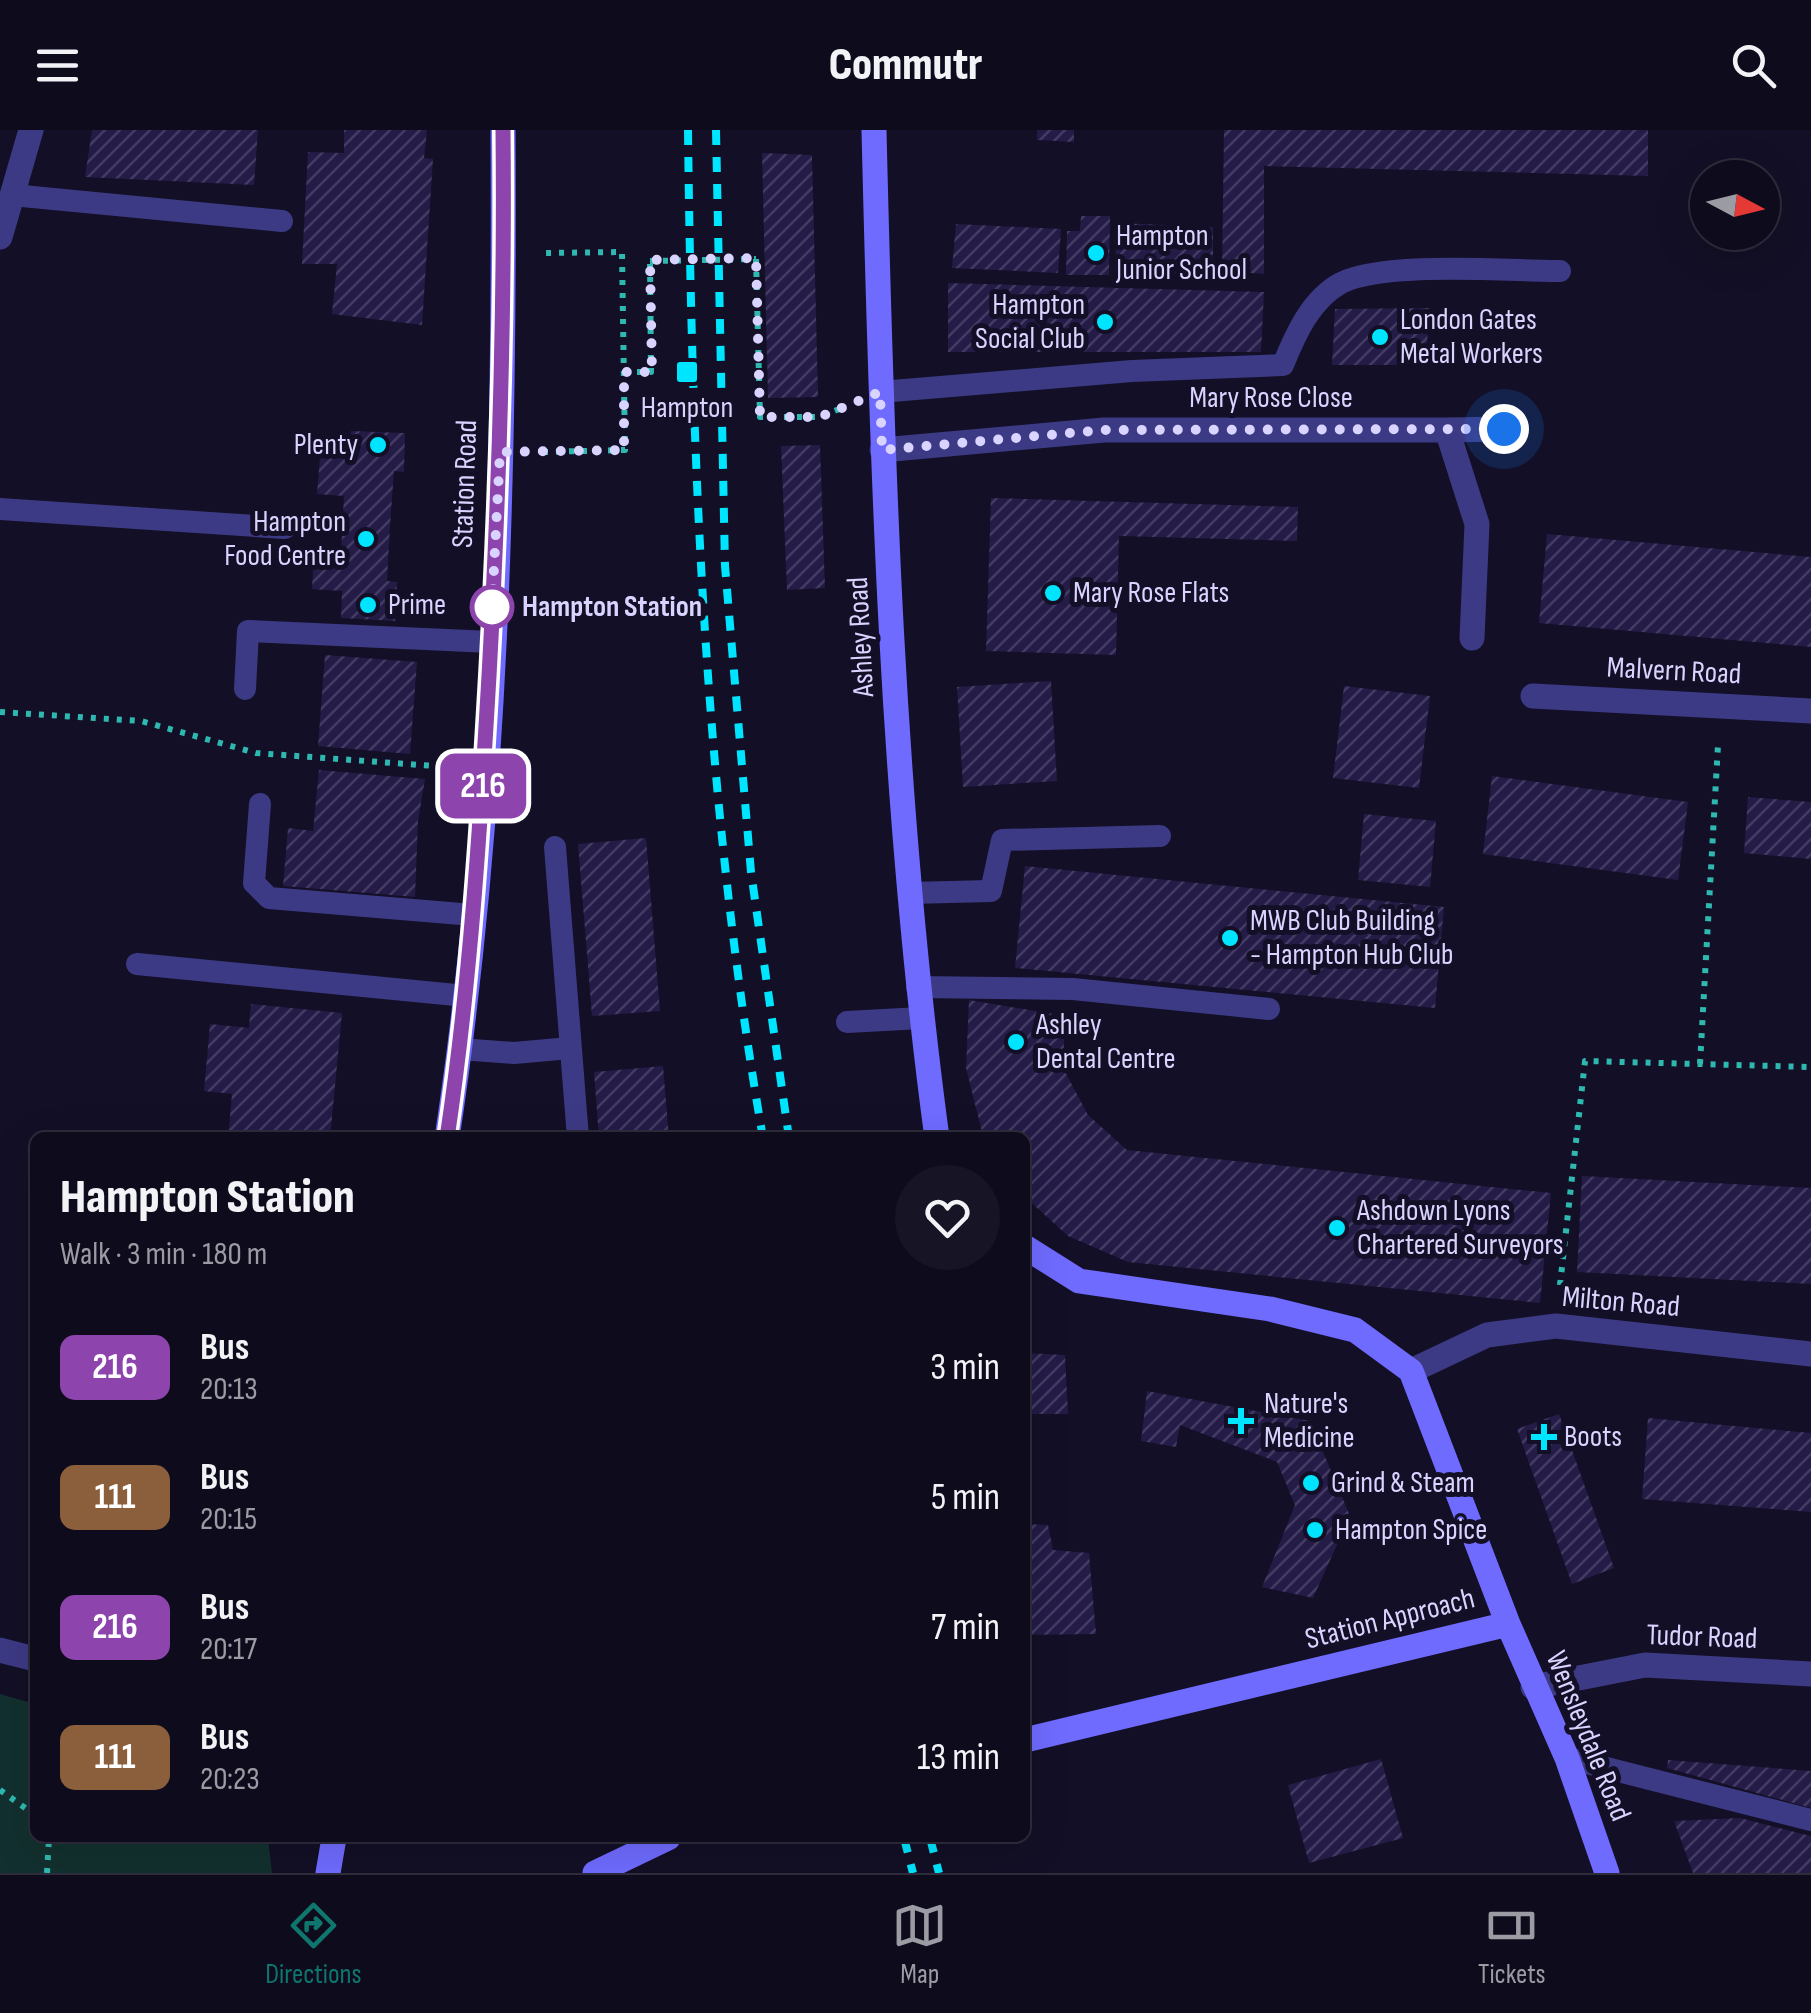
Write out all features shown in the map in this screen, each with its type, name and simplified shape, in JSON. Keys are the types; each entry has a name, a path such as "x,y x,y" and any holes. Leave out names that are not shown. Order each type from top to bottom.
{"street":[{"path":"0,237 31,130"},
{"name":"Station Road","path":"447,1132 466,996 484,769 500,452 503,130"},
{"name":"Ashley Road","path":"874,130 882,450 908,893 936,1132"},
{"name":"Mary Rose Close","path":"882,450 1104,430 1504,429"},
{"path":"1448,430 1477,524 1472,638"},
{"name":"Malvern Road","path":"1533,696 1811,711"},
{"path":"1030,1250 1080,1281 1270,1308 1355,1330 1410,1371"},
{"name":"Milton Road","path":"1410,1371 1487,1335 1556,1326 1811,1354"},
{"name":"Station Approach","path":"1030,1739 1508,1624 1410,1371"},
{"name":"Wensleydale Road","path":"1508,1624 1567,1758 1608,1873"},
{"path":"0,1650 30,1658"},
{"name":"Tudor Road","path":"1533,1687 1645,1665 1811,1674"},
{"path":"328,1873 333,1842"},
{"path":"595,1873 660,1842"}],"lane":[{"path":"12,196 282,221"},
{"path":"880,392 1132,371 1283,365 1300,322 1340,284 1384,272 1560,271"},
{"path":"0,508 286,528"},
{"path":"244,689 248,631 491,642"},
{"path":"260,804 254,882 269,898 473,915"},
{"path":"908,893 991,891 1002,840 1160,836"},
{"path":"555,848 577,1132"},
{"path":"137,964 466,996"},
{"path":"917,987 1073,989 1269,1010"},
{"path":"847,1022 921,1018"},
{"path":"460,1048 514,1053 570,1048"},
{"path":"1567,1758 1811,1820"}],"path":[{"path":"500,452 624,450 622,252 504,254"},
{"path":"624,372 652,372 650,260 756,258 760,417 820,417 880,392"},
{"path":"1700,1064 1720,706"},
{"path":"0,712 141,721 256,753 484,769"},
{"path":"1556,1326 1584,1062 1811,1066"},
{"path":"0,1790 30,1811"},
{"path":"46,1873 49,1842"}],"green space":[{"path":"0,1694 30,1703 30,1842 268,1842 272,1873 0,1873"}],"building":[{"path":"92,130 258,130 254,185 85,177"},
{"path":"344,130 427,130 424,158 433,159 422,325 332,314 337,264 302,264 308,152 344,153"},
{"path":"1037,130 1074,130 1074,142 1037,140"},
{"path":"1224,130 1648,130 1648,176 1264,166 1264,274 1222,271"},
{"path":"762,153 812,155 818,397 768,398"},
{"path":"1081,216 1110,216 1109,275 1066,275 1067,231 1080,231"},
{"path":"1117,223 1213,227 1213,275 1115,272"},
{"path":"956,224 1061,229 1058,273 952,268"},
{"name":"Hampton Social Club","path":"948,283 1264,292 1261,352 948,352"},
{"name":"London Gates Metal Workers","path":"1430,308 1425,365 1332,365 1335,309"},
{"path":"351,431 405,433 404,472 394,471 387,581 397,582 395,621 341,618 342,591 312,589 314,551 341,552 344,496 317,494 320,456 350,457"},
{"path":"820,445 825,588 787,590 781,446"},
{"name":"Mary Rose Flats","path":"991,498 1298,507 1297,541 1119,536 1116,655 986,651"},
{"path":"1547,534 1811,557 1811,647 1539,623"},
{"path":"325,655 417,662 410,754 318,746"},
{"path":"1051,681 1057,781 963,787 957,687"},
{"path":"1344,686 1430,696 1419,788 1333,778"},
{"path":"319,770 425,779 418,821 415,897 283,886 288,828 313,831"},
{"path":"1492,776 1688,802 1678,880 1483,854"},
{"path":"1748,797 1811,802 1811,859 1744,853"},
{"path":"1364,814 1436,821 1430,887 1358,880"},
{"path":"646,838 660,1011 592,1016 578,844"},
{"name":"MWB Club Building - Hampton Hub Club","path":"1025,866 1444,907 1435,1008 1015,968"},
{"path":"969,1000 1065,1016 1063,1068 1088,1115 1127,1150 1551,1193 1540,1303 1128,1262 1068,1236 1030,1202 1030,1132 982,1132 966,1068"},
{"path":"251,1004 342,1013 331,1132 229,1132 232,1094 204,1091 210,1024 249,1028"},
{"path":"663,1066 668,1132 599,1132 594,1072"},
{"path":"1582,1176 1811,1188 1811,1284 1577,1272"},
{"path":"1030,1353 1065,1355 1068,1414 1030,1414"},
{"path":"1147,1391 1310,1421 1350,1516 1313,1598 1262,1587 1295,1505 1277,1462 1180,1425 1176,1447 1141,1441"},
{"path":"1559,1414 1614,1568 1572,1584 1517,1429"},
{"path":"1648,1418 1811,1433 1811,1512 1642,1499"},
{"path":"1030,1524 1048,1525 1053,1550 1089,1553 1096,1634 1030,1635"},
{"path":"1381,1759 1403,1838 1309,1863 1288,1785"},
{"path":"1668,1760 1811,1771 1811,1808 1667,1768"},
{"path":"1740,1818 1811,1836 1811,1873 1693,1873 1674,1821"}],"railway":[{"path":"688,130 693,383 705,636 727,887 762,1132"},
{"path":"716,130 725,566 751,872 788,1132"},
{"path":"905,1842 913,1873"},
{"path":"931,1842 939,1873"}],"bus line":[{"name":"216","path":"448,1132 466,996 484,769 500,452 503,130"}],"place":[{"name":"Hampton Junior School","path":"1096,253"},
{"name":"Hampton Social Club","path":"1105,322"},
{"name":"London Gates Metal Workers","path":"1380,337"},
{"name":"Hampton","path":"687,372"},
{"name":"Plenty","path":"378,445"},
{"name":"Hampton Food Centre","path":"366,539"},
{"name":"Mary Rose Flats","path":"1053,593"},
{"name":"Prime","path":"368,605"},
{"name":"Hampton Station","path":"492,607"},
{"name":"MWB Club Building - Hampton Hub Club","path":"1230,938"},
{"name":"Ashley Dental Centre","path":"1016,1042"},
{"name":"Ashdown Lyons Chartered Surveyors","path":"1337,1228"},
{"name":"Nature's Medicine","path":"1241,1421"},
{"name":"Boots","path":"1544,1437"},
{"name":"Grind & Steam","path":"1311,1483"},
{"name":"Hampton Spice","path":"1315,1530"}],"route":[{"path":"492,607 500,452 624,450 624,372 652,372 650,260 756,258 760,417 820,417 880,392 882,450 1104,430 1504,429"}]}
